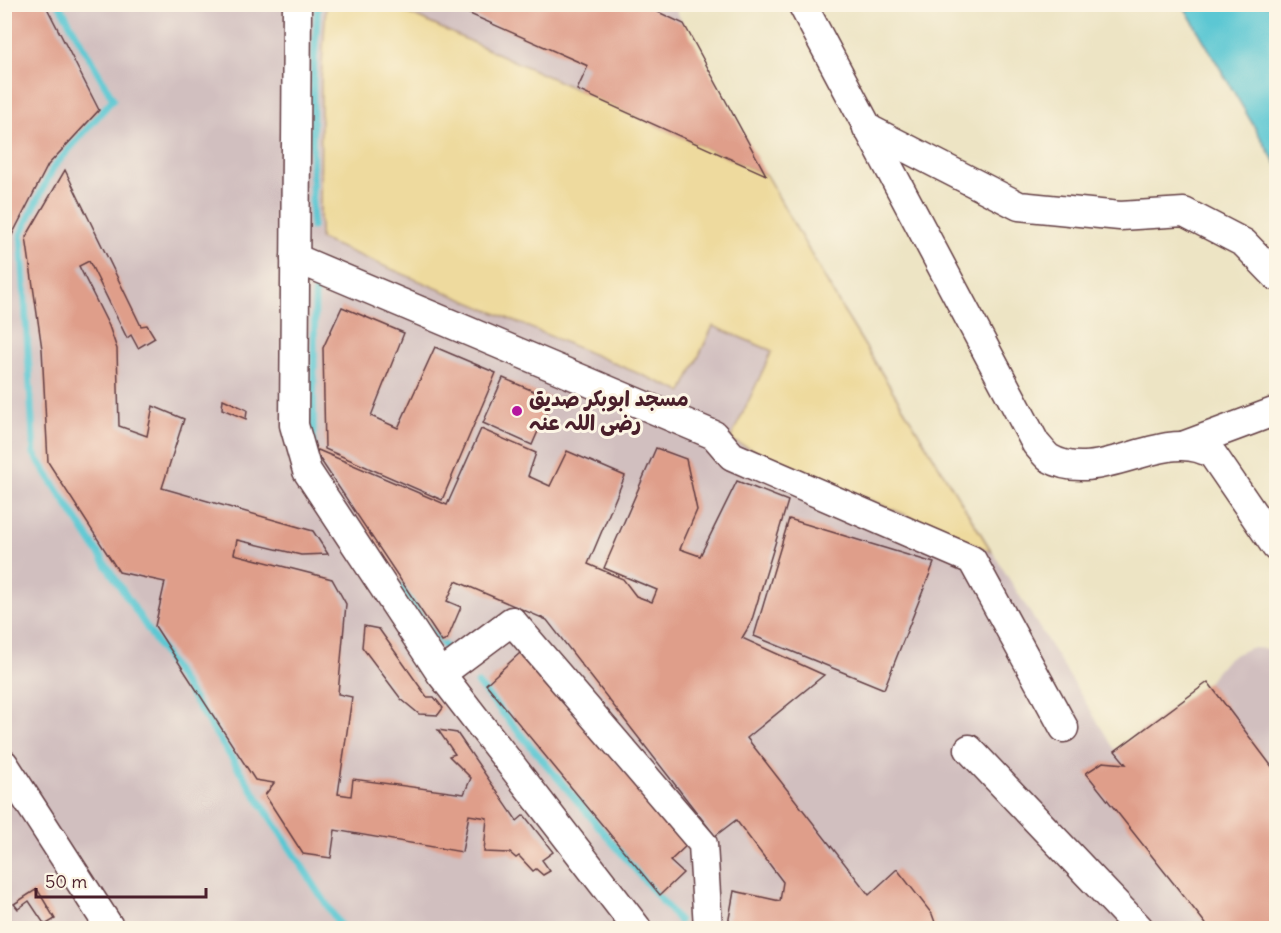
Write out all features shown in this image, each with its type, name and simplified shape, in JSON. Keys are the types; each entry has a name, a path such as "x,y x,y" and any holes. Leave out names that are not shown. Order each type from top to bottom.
{"lane":[{"path":"297,4 294,425 307,471 441,674 637,928"},
{"path":"802,4 1036,444 1049,458 1089,466 1185,445 1276,411"},
{"path":"867,128 1019,206 1120,216 1184,212 1244,243 1276,276"},
{"path":"295,258 714,435 732,456 972,560 1064,728"},
{"path":"1185,445 1203,448 1213,455 1276,547"},
{"path":"441,674 512,621 703,844 708,928"},
{"path":"969,749 1139,928"},
{"path":"4,764 110,928"}],"shaded area":[{"path":"5,5 673,5 844,312 1115,750 1208,682 1228,658 1250,648 1276,649 1276,928 5,928"}],"sand":[{"path":"326,5 390,5 766,175 844,312 992,552 730,440 772,351 713,326 682,392 320,239 321,80"}],"water":[{"path":"1183,5 1276,5 1276,164"}],"building":[{"path":"4,4 45,4 99,110 48,165 11,237 4,233"},
{"path":"447,4 641,4 684,24 766,175 577,90 588,66"},
{"path":"65,170 141,326 147,325 155,338 138,348 131,335 127,338 89,261 79,266 109,326 117,349 119,426 147,436 153,406 184,419 162,488 313,531 328,554 301,555 237,540 234,554 332,579 346,604 338,694 352,697 338,794 351,796 353,779 464,794 471,778 449,756 455,754 438,730 457,733 517,821 524,815 553,852 542,860 550,871 543,875 536,869 533,871 519,856 516,858 510,853 484,852 487,818 469,815 462,852 335,830 331,858 303,854 265,795 274,783 255,780 155,626 165,582 119,572 48,462 42,349 26,237"},
{"path":"342,307 404,333 371,416 398,428 435,347 496,373 442,500 325,449 323,348"},
{"name":"مسجد ابوبکر صدیق رضی اللہ عنہ","path":"503,378 552,399 532,445 483,423"},
{"path":"223,399 247,410 246,419 222,409"},
{"path":"481,429 536,453 528,476 550,486 567,451 625,476 588,564 623,579 636,596 652,602 657,590 604,568 656,448 686,459 697,510 680,549 700,556 737,481 788,501 751,623 742,638 824,675 747,738 869,895 897,869 932,914 937,928 754,928 728,924 734,891 780,901 783,882 736,820 715,836 547,620 456,581 447,601 461,607 447,640 442,642 316,453 318,450 447,505"},
{"path":"789,519 934,563 884,689 754,636"},
{"path":"364,626 379,629 427,697 434,697 443,708 438,715 419,714 401,699 362,647"},
{"path":"520,653 688,844 670,861 683,873 660,895 486,684"},
{"path":"1208,682 1276,772 1276,928 1209,928 1086,773 1103,762 1126,764 1115,751"},
{"path":"37,889 55,919 45,925 29,901 18,909 14,904"}],"waterway":[{"path":"59,4 113,99 53,168 21,234 34,454 342,928"},
{"path":"312,227 313,81 318,4"},
{"path":"313,445 315,292"},
{"path":"399,585 446,648"},
{"path":"478,684 679,921"}],"place":[{"name":"مسجد ابوبکر صدیق رضی اللہ عنہ","path":"517,411"}]}
